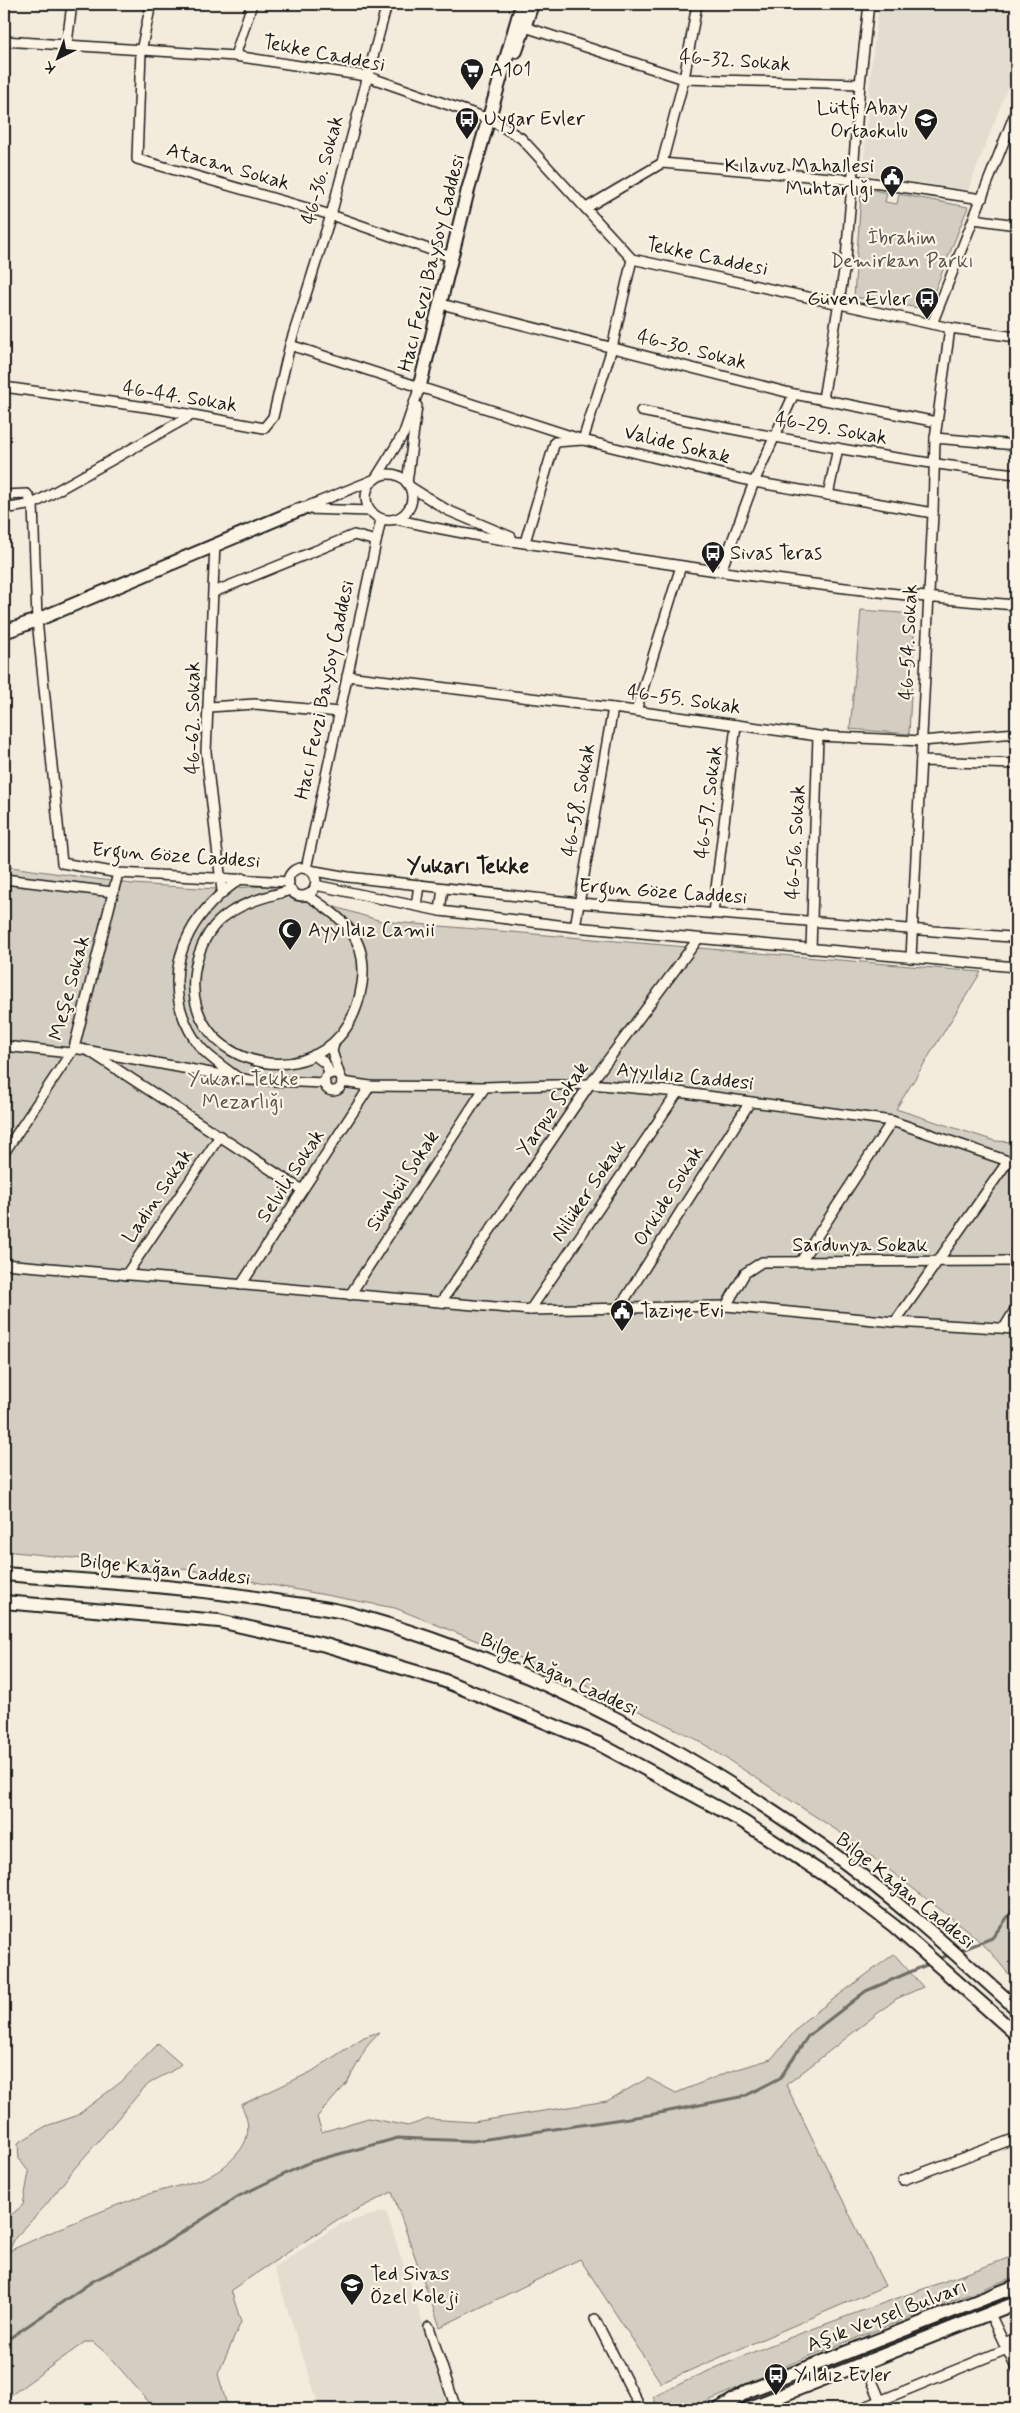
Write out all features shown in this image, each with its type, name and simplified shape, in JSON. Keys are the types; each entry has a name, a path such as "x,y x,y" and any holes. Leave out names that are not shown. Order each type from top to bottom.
{"main road":[{"name":"Hacı Fevzi Baysoy Caddesi","path":"419,388 441,304 451,256 522,4"},
{"name":"Hacı Fevzi Baysoy Caddesi","path":"490,119 525,28 532,4"},
{"path":"4,632 37,620 301,509"},
{"name":"Bilge Kağan Caddesi","path":"4,1574 219,1591 345,1613 450,1645 560,1691 686,1757 825,1848 926,1930 1016,2008"},
{"name":"Bilge Kağan Caddesi","path":"4,1602 218,1621 325,1645 440,1679 599,1744 742,1822 839,1884 912,1942 1016,2034"},
{"name":"Aşık Veysel Bulvarı","path":"719,2409 743,2394 1016,2286"},
{"name":"Aşık Veysel Bulvarı","path":"747,2409 1016,2303"}],"street":[{"path":"67,43 72,4"},
{"path":"141,51 151,4"},
{"path":"235,56 252,4"},
{"name":"46-36. Sokak","path":"290,345 330,215 387,4"},
{"path":"662,163 684,79 698,4"},
{"path":"822,399 840,304 852,208 860,84 869,4"},
{"name":"46-32. Sokak","path":"525,28 684,79 860,84"},
{"name":"Tekke Caddesi","path":"4,41 67,43 141,51 235,56 366,76 490,119 521,138 632,259 950,328 1016,337"},
{"name":"Atacan Sokak","path":"141,51 137,159 330,215 451,256"},
{"path":"932,324 1012,130 1016,111"},
{"path":"586,208 662,163 853,180 982,199"},
{"path":"974,219 1016,225"},
{"path":"525,542 555,442 583,440 612,348 632,259"},
{"name":"46-30. Sokak","path":"441,304 794,394 937,422"},
{"name":"46-54. Sokak","path":"911,958 914,928 933,513 933,465 950,328"},
{"name":"Valide Sokak","path":"290,345 583,440 754,482 933,513"},
{"name":"46-44. Sokak","path":"4,387 264,428 272,418 290,345"},
{"name":"Hacı Fevzi Baysoy Caddesi","path":"375,479 404,433 419,388"},
{"name":"Hacı Fevzi Baysoy Caddesi","path":"408,485 419,388"},
{"path":"721,571 754,482 794,394"},
{"name":"46-29. Sokak","path":"641,411 775,438 933,465 1016,474"},
{"path":"4,509 34,504 192,416"},
{"path":"935,438 1016,445"},
{"path":"828,495 838,448"},
{"path":"301,509 375,479 393,474 447,510 471,522 525,542"},
{"path":"375,479 366,494 366,501 370,511 381,519 396,519 450,533 928,599 1016,605"},
{"path":"396,519 405,514 410,507 412,497 408,485"},
{"path":"4,495 28,494 34,504 37,620"},
{"path":"301,509 370,511"},
{"name":"Hacı Fevzi Baysoy Caddesi","path":"308,869 381,519"},
{"path":"214,592 354,535 376,541"},
{"name":"46-62. Sokak","path":"215,544 206,752 222,891"},
{"path":"636,711 681,566"},
{"name":"Ergun Göze Caddesi","path":"37,620 62,863 118,873 242,878 290,886"},
{"name":"46-55. Sokak","path":"347,676 613,708 818,736 922,741 1016,733"},
{"path":"209,707 255,704 340,712"},
{"name":"46-58. Sokak","path":"575,927 613,708"},
{"name":"46-57. Sokak","path":"713,913 736,725"},
{"name":"46-56. Sokak","path":"811,949 810,920 818,736"},
{"path":"921,761 1016,764"},
{"path":"290,886 299,895 307,895 340,917 350,929 363,960 360,999 355,1014 335,1041 314,1056 281,1064 256,1061 240,1056 212,1034 204,1023 196,999 194,983 199,954 206,939 228,913 290,886 295,870 308,869 315,876 315,885 307,895"},
{"name":"Ergun Göze Caddesi","path":"308,869 348,877 579,903 1016,936"},
{"name":"Meşe Sokak","path":"4,1153 72,1051 118,873"},
{"path":"240,1078 203,1050 186,1025 178,999 176,981 182,946 191,927 222,891 242,878"},
{"path":"4,880 113,892"},
{"name":"Ergun Göze Caddesi","path":"315,885 440,911 575,927 1016,967"},
{"path":"416,906 419,885"},
{"path":"440,911 443,888"},
{"name":"Yarpuz Sokak","path":"441,1302 590,1084 698,938"},
{"path":"335,1041 332,1051 334,1065 341,1079"},
{"name":"Ayyıldız Caddesi","path":"4,1046 89,1051 240,1078 325,1083 329,1089 335,1091 340,1088 341,1079"},
{"path":"89,1051 302,1190"},
{"path":"314,1056 325,1063 330,1074 327,1076 325,1083"},
{"name":"Ayyıldız Caddesi","path":"330,1074 341,1079 370,1086 485,1087 590,1084 678,1092 892,1121 1012,1161"},
{"name":"Selvili Sokak","path":"241,1285 370,1086"},
{"name":"Sümbül Sokak","path":"350,1294 485,1087"},
{"name":"Nilüker Sokak","path":"530,1310 678,1092"},
{"name":"Orkide Sokak","path":"618,1310 750,1102"},
{"path":"801,1261 892,1121"},
{"name":"Ladin Sokak","path":"126,1275 220,1136"},
{"path":"895,1322 1012,1161"},
{"name":"Sardunya Sokak","path":"726,1306 735,1288 753,1266 762,1262 938,1263 1016,1261"},
{"path":"4,1264 530,1310 618,1310 726,1306 895,1322 1016,1329"},
{"path":"1004,1328 1016,1308"},
{"path":"903,2180 1016,2138"},
{"path":"990,2314 1016,2368"},
{"path":"595,2319 641,2409"},
{"path":"429,2327 456,2409"},
{"path":"860,2409 883,2405 1006,2346 1016,2338"},
{"path":"865,2364 883,2405"},
{"path":"743,2394 747,2409"}],"shaded area":[{"path":"879,4 1000,4 1016,7 1016,66 968,190 863,174 870,76"},
{"name":"Ted Sivas Özel Koleji","path":"386,2211 451,2409 320,2409 274,2268 340,2224"}],"green space":[{"name":"İbrahim Demirkan Parkı","path":"865,188 887,193 885,202 897,204 899,194 968,207 935,290 925,309 854,297 861,194"},
{"path":"861,610 915,614 909,734 850,729"},
{"name":"Yukarı Tekke Mezarlığı","path":"4,866 132,884 216,889 266,886 381,921 981,972 896,1109 995,1141 1016,1142 1016,1983 988,1949 968,1931 844,1835 696,1739 579,1682 395,1608 191,1570 4,1551"},
{"path":"894,1954 923,1987 896,1999 786,2085 885,2286 661,2383 580,2259 440,2327 392,2192 340,2218 231,2290 241,2322 218,2374 228,2409 155,2409 108,2355 93,2342 85,2342 4,2400 4,2221 23,2205 29,2172 19,2159 18,2143 46,2126 76,2116 121,2082 158,2044 181,2064 144,2088 74,2169 46,2205 15,2238 9,2251 125,2202 214,2174 236,2155 246,2140 248,2124 241,2105 311,2072 364,2037 379,2032 368,2044 347,2083 317,2117 322,2132 368,2118 408,2126 428,2119 473,2122 607,2101 648,2078 676,2093 728,2072 771,2059 804,2021"},
{"path":"1016,2255 1016,2276 795,2362 691,2409 659,2409 653,2397 697,2376 787,2339"}],"waterway":[{"path":"957,1952 992,1938 1016,1906"},
{"path":"936,1960 951,1954"},
{"path":"4,2342 93,2281 151,2252 239,2196 310,2162 398,2138 473,2141 649,2115 745,2096 780,2078 808,2036 866,1991 931,1963"}],"place":[{"name":"A101","path":"472,91"},
{"name":"Uygar Evler","path":"467,140"},
{"name":"Lütfi Abay Ortaokulu","path":"926,141"},
{"name":"Kılavuz Mahallesi Muhtarlığı","path":"892,198"},
{"name":"Güven Evler","path":"927,320"},
{"name":"Sivas Teras","path":"713,574"},
{"name":"Ayyıldız Camii","path":"290,951"},
{"name":"Taziye Evi","path":"622,1332"},
{"name":"Ted Sivas Özel Koleji","path":"352,2306"},
{"name":"Yıldız Evler","path":"776,2396"}],"district":[{"name":"Yukarı Tekke","path":"468,867"}]}
